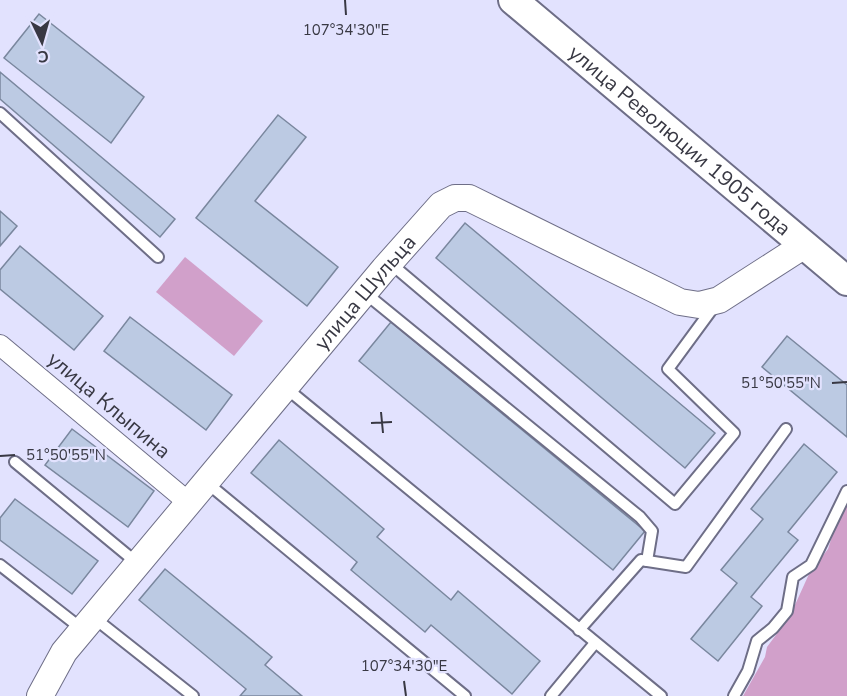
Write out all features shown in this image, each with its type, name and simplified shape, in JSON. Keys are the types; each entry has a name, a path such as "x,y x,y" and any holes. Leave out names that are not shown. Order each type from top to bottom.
{"main road":[{"name":"улица Революции 1905 года","path":"513,0 847,281"}],"street":[{"name":"улица Шульца","path":"40,696 64,652 364,292 441,205 455,198 470,198 680,302 699,304 719,300 803,246"},
{"name":"улица Клыпина","path":"0,345 188,502"}],"lane":[{"path":"0,113 158,257"},
{"path":"390,263 675,504 734,433 668,369 719,300"},
{"path":"364,292 640,517 652,531 647,561"},
{"path":"285,388 661,696"},
{"path":"579,630 641,560 686,567 786,429"},
{"path":"15,462 137,564"},
{"path":"206,481 465,696"},
{"path":"734,696 748,671 757,641 773,628 787,611 793,577 811,565 847,490"},
{"path":"0,565 193,696"},
{"path":"551,696 595,643"}],"shaded area":[{"path":"185,257 263,321 234,356 156,292"},
{"path":"847,504 847,696 743,696 765,657 767,647 790,616 809,574 828,549 840,512"}],"building":[{"path":"39,14 144,97 111,143 4,58"},
{"path":"0,72 175,219 160,237 0,99"},
{"path":"278,115 306,137 255,201 338,267 307,306 196,218"},
{"path":"0,211 17,226 0,246"},
{"path":"465,223 715,433 685,468 436,258"},
{"path":"20,246 103,316 74,350 0,289 0,270"},
{"path":"130,317 232,395 206,430 104,351"},
{"path":"391,322 645,531 613,570 359,361"},
{"path":"787,336 847,385 847,437 762,367"},
{"path":"72,429 154,491 128,527 45,465"},
{"path":"279,440 384,529 377,537 451,600 458,591 540,661 512,694 431,625 425,632 351,570 357,562 251,473"},
{"path":"804,444 837,472 788,532 798,540 751,597 762,606 718,661 691,639 737,583 721,570 763,519 751,509"},
{"path":"15,499 98,561 72,594 0,540 0,518"},
{"path":"165,569 272,657 265,665 302,696 240,696 246,689 139,600"}]}
